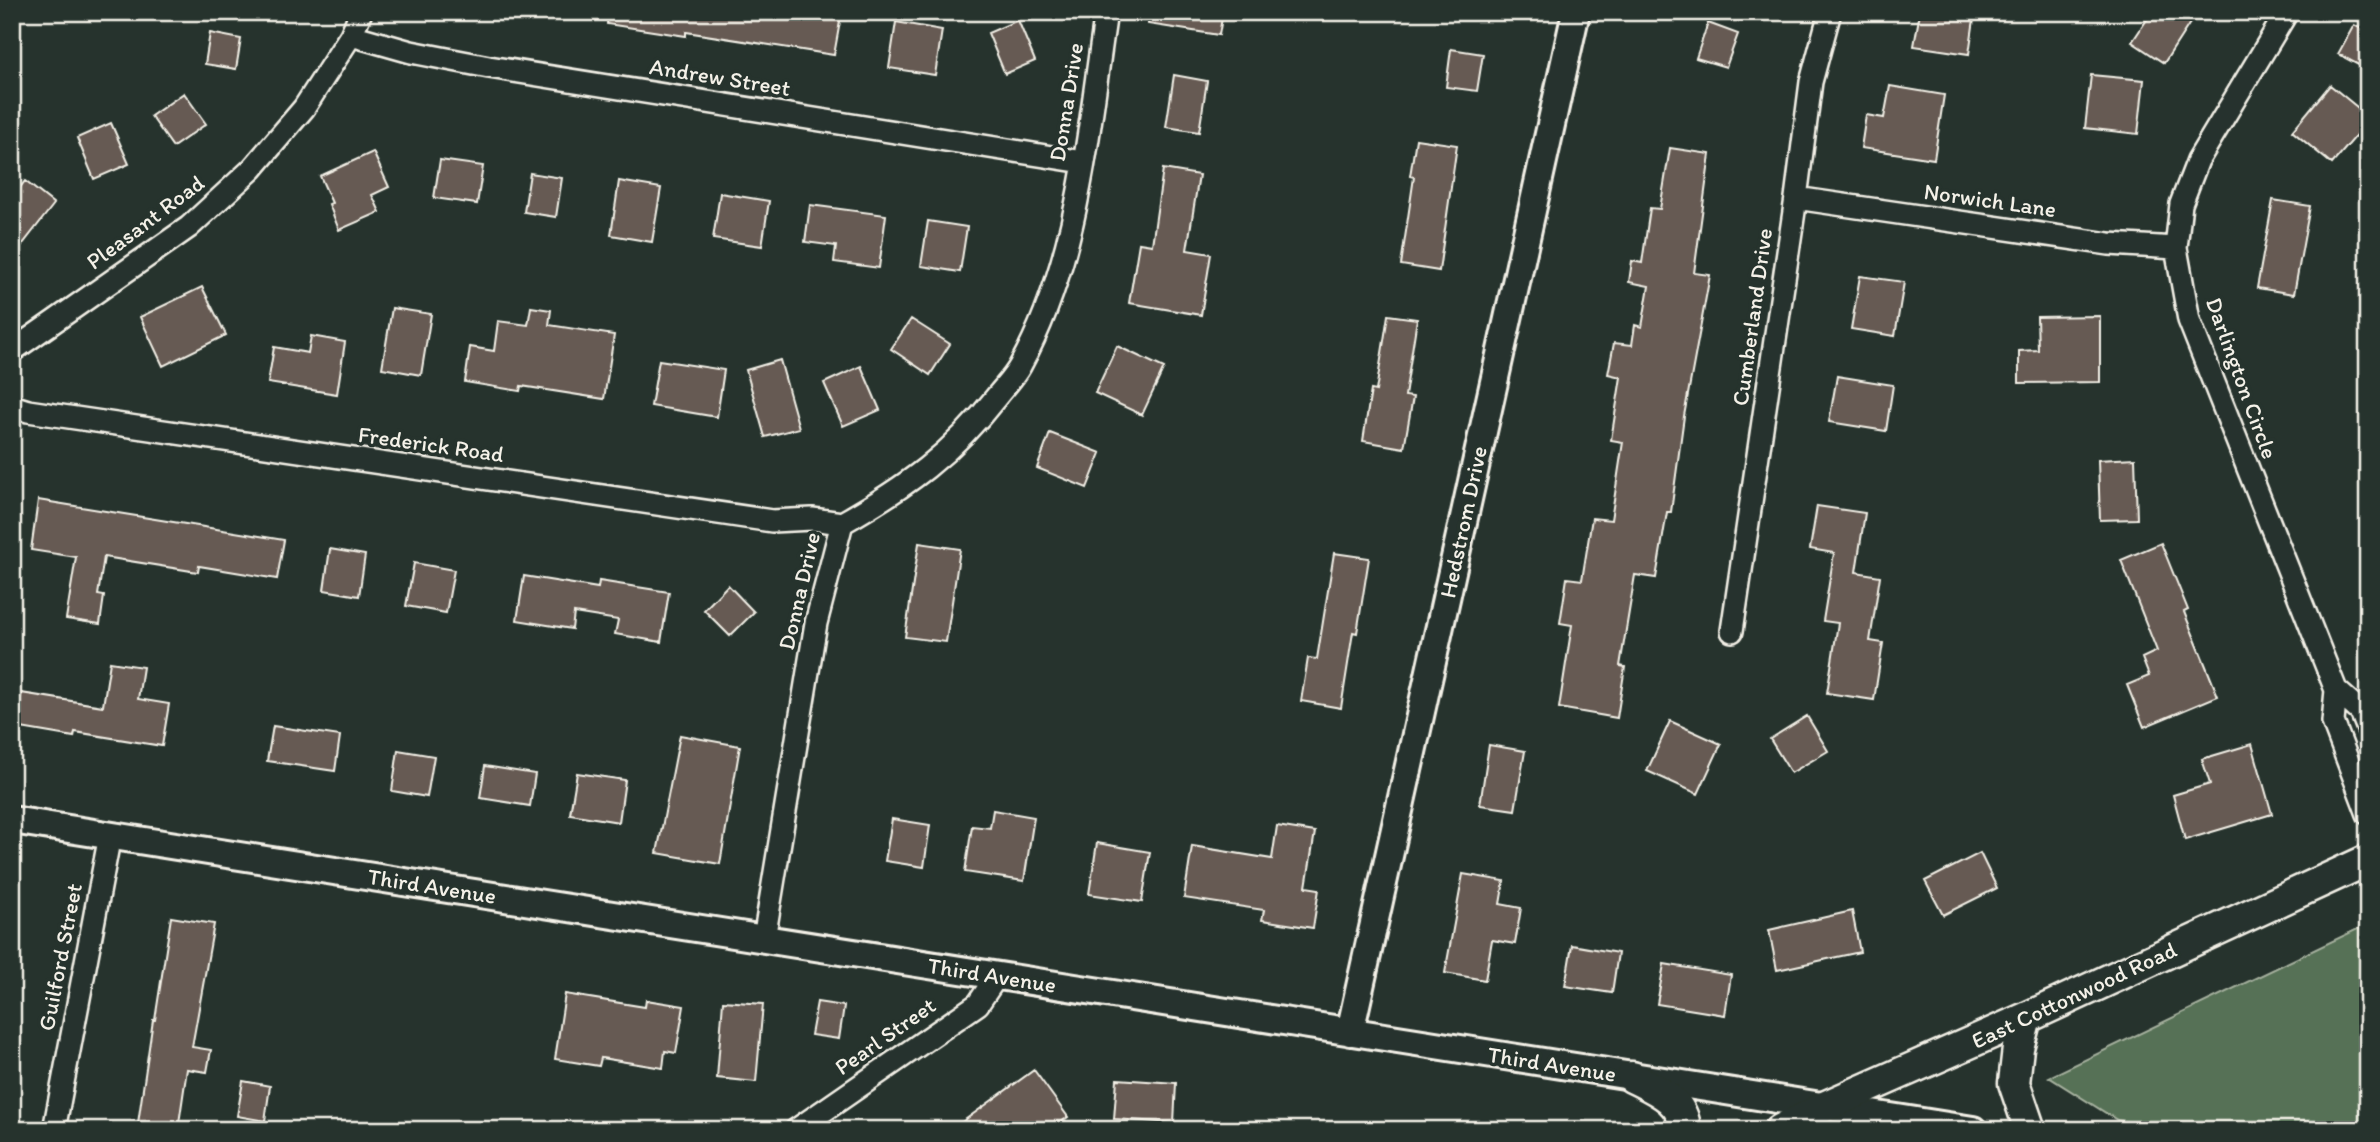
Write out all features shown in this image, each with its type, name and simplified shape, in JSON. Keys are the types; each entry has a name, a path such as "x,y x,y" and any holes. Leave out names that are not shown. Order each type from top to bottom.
{"main road":[{"name":"East Cottonwood Road","path":"1780,1130 1824,1107 2026,1018 2368,860"},
{"path":"2026,1018 2018,1048 2014,1083 2030,1130"},
{"path":"1632,1077 1663,1093 1677,1105 1685,1119 1685,1130"}],"street":[{"name":"Pleasant Road","path":"12,351 190,228 252,169 304,108 351,35 361,12"},
{"name":"Donna Drive","path":"764,939 816,623 842,523 890,496 940,458 983,414 1018,369 1045,315 1065,256 1107,12"},
{"name":"Hedstrom Drive","path":"1350,1032 1576,12"},
{"name":"Cumberland Drive","path":"1732,631 1811,82 1830,12"},
{"name":"Darlington Circle","path":"2287,12 2198,160 2181,204 2176,248 2189,320 2336,690 2361,712 2368,729"},
{"name":"Andrew Street","path":"351,35 411,52 489,67 1083,162"},
{"name":"Norwich Lane","path":"1796,198 2109,244 2176,248"},
{"name":"Frederick Road","path":"12,406 29,411 772,521 812,519 842,523"},
{"name":"Darlington Circle","path":"2336,690 2333,722 2368,814"},
{"name":"Third Avenue","path":"12,820 1973,1130"},
{"name":"Guilford Street","path":"54,1130 110,835"},
{"name":"Pearl Street","path":"796,1130 978,1004 996,976"}],"green space":[{"path":"2368,924 2368,1130 2178,1130 2117,1120 2049,1077"}],"building":[{"path":"608,12 818,12 841,16 834,55 686,32 686,36 607,24"},
{"path":"1149,12 1223,12 1219,35 1148,24"},
{"path":"1920,12 1975,12 1969,54 1914,46"},
{"path":"2152,12 2197,12 2164,63 2132,42"},
{"path":"1018,20 1035,61 1005,74 988,33"},
{"path":"896,22 942,30 935,75 889,68"},
{"path":"1708,23 1738,34 1726,67 1696,58"},
{"path":"2354,25 2368,32 2368,70 2338,54"},
{"path":"210,33 241,39 236,69 205,64"},
{"path":"1451,49 1483,54 1477,91 1446,87"},
{"path":"1174,75 1207,81 1199,132 1166,127"},
{"path":"2091,75 2144,80 2138,134 2085,128"},
{"path":"2330,85 2368,116 2368,122 2332,164 2292,131"},
{"path":"1890,86 1944,95 1934,159 1861,148 1866,115 1884,118"},
{"path":"184,93 206,124 173,147 151,116"},
{"path":"111,123 129,164 94,179 77,138"},
{"path":"1416,139 1457,145 1439,271 1401,265 1414,177 1410,176"},
{"path":"1670,148 1710,154 1694,273 1710,275 1684,416 1671,512 1667,512 1656,578 1635,575 1620,666 1625,667 1617,718 1559,708 1572,625 1560,623 1567,578 1582,580 1592,518 1611,520 1623,442 1611,440 1621,377 1608,374 1614,343 1632,345 1635,325 1642,327 1649,286 1629,282 1632,261 1642,263 1650,208 1660,209"},
{"path":"373,152 389,187 372,195 380,212 339,230 329,204 332,203 320,176"},
{"path":"440,160 483,166 477,204 434,198"},
{"path":"1163,169 1199,175 1187,250 1211,254 1201,315 1129,303 1139,243 1152,245"},
{"path":"530,173 562,178 556,217 524,212"},
{"path":"25,181 54,204 12,258 12,198"},
{"path":"619,181 661,188 652,242 611,235"},
{"path":"720,193 769,201 762,246 713,239"},
{"path":"2273,200 2310,206 2294,294 2257,288"},
{"path":"810,205 886,215 879,268 834,262 836,246 805,242"},
{"path":"928,221 967,227 960,272 921,266"},
{"path":"1860,276 1904,282 1895,336 1851,329"},
{"path":"202,287 226,335 163,366 140,317"},
{"path":"531,307 551,310 549,325 614,335 604,399 521,386 520,391 465,382 470,347 494,351 498,321 528,325"},
{"path":"392,308 431,314 421,375 382,368"},
{"path":"1388,315 1417,319 1405,396 1413,397 1404,448 1363,441 1371,390 1376,391"},
{"path":"2100,316 2100,382 2019,383 2019,351 2038,350 2037,317"},
{"path":"911,319 950,344 930,375 891,349"},
{"path":"311,336 345,342 337,394 268,383 274,347 308,353"},
{"path":"1117,346 1164,368 1142,415 1095,393"},
{"path":"659,360 724,370 717,417 651,406"},
{"path":"780,360 799,428 765,437 746,370"},
{"path":"861,366 880,410 843,426 824,383"},
{"path":"1837,376 1893,385 1886,431 1829,422"},
{"path":"1050,433 1101,453 1087,488 1037,468"},
{"path":"2135,458 2137,519 2100,520 2098,460"},
{"path":"38,500 284,540 277,579 199,566 198,572 104,557 98,595 104,596 100,624 66,619 76,557 31,550"},
{"path":"1817,506 1865,513 1856,572 1880,576 1870,641 1883,643 1874,700 1827,693 1838,623 1823,621 1834,553 1810,549"},
{"path":"919,543 960,549 946,642 905,637"},
{"path":"2161,543 2188,610 2184,612 2218,696 2144,727 2127,685 2149,676 2142,658 2157,651 2121,560"},
{"path":"330,549 365,555 359,596 324,590"},
{"path":"1334,553 1369,558 1357,633 1353,632 1341,708 1301,701 1308,658 1317,659"},
{"path":"414,563 454,570 446,613 406,606"},
{"path":"524,576 598,588 599,581 669,592 661,642 615,634 618,620 574,613 572,629 517,620"},
{"path":"728,585 754,612 730,636 704,610"},
{"path":"110,662 143,667 138,699 169,704 162,746 75,732 74,737 15,727 21,693 103,706"},
{"path":"1807,716 1828,751 1791,773 1770,739"},
{"path":"1670,721 1721,744 1698,794 1647,771"},
{"path":"273,726 340,736 335,771 267,761"},
{"path":"680,735 740,746 720,864 657,853"},
{"path":"2252,744 2272,814 2185,840 2173,795 2210,784 2202,759"},
{"path":"1489,745 1525,751 1515,810 1480,805"},
{"path":"398,750 434,756 427,797 392,791"},
{"path":"485,766 535,774 530,806 480,798"},
{"path":"577,773 625,780 619,822 570,814"},
{"path":"993,810 1034,817 1024,881 965,872 972,826 990,828"},
{"path":"892,819 930,825 924,867 885,861"},
{"path":"1277,826 1315,832 1306,887 1319,889 1313,928 1262,920 1264,910 1184,898 1192,846 1272,859"},
{"path":"1097,843 1150,852 1142,902 1089,894"},
{"path":"1980,853 1997,888 1943,915 1925,881"},
{"path":"1463,874 1504,881 1500,904 1521,908 1515,944 1492,940 1485,980 1445,973"},
{"path":"1852,911 1860,952 1777,970 1769,930"},
{"path":"171,917 214,924 192,1047 211,1050 207,1072 187,1069 178,1130 137,1130 153,1020"},
{"path":"1572,945 1618,953 1612,993 1565,986"},
{"path":"1664,964 1731,975 1725,1015 1657,1004"},
{"path":"565,994 645,1007 646,1000 684,1006 676,1053 665,1051 663,1068 601,1058 599,1066 555,1059"},
{"path":"723,1001 763,1004 756,1082 717,1078"},
{"path":"817,1002 844,1006 839,1039 811,1035"},
{"path":"1034,1070 1068,1117 1050,1130 951,1130"},
{"path":"1117,1079 1176,1083 1174,1123 1114,1119"},
{"path":"243,1081 270,1086 265,1121 237,1116"}]}
